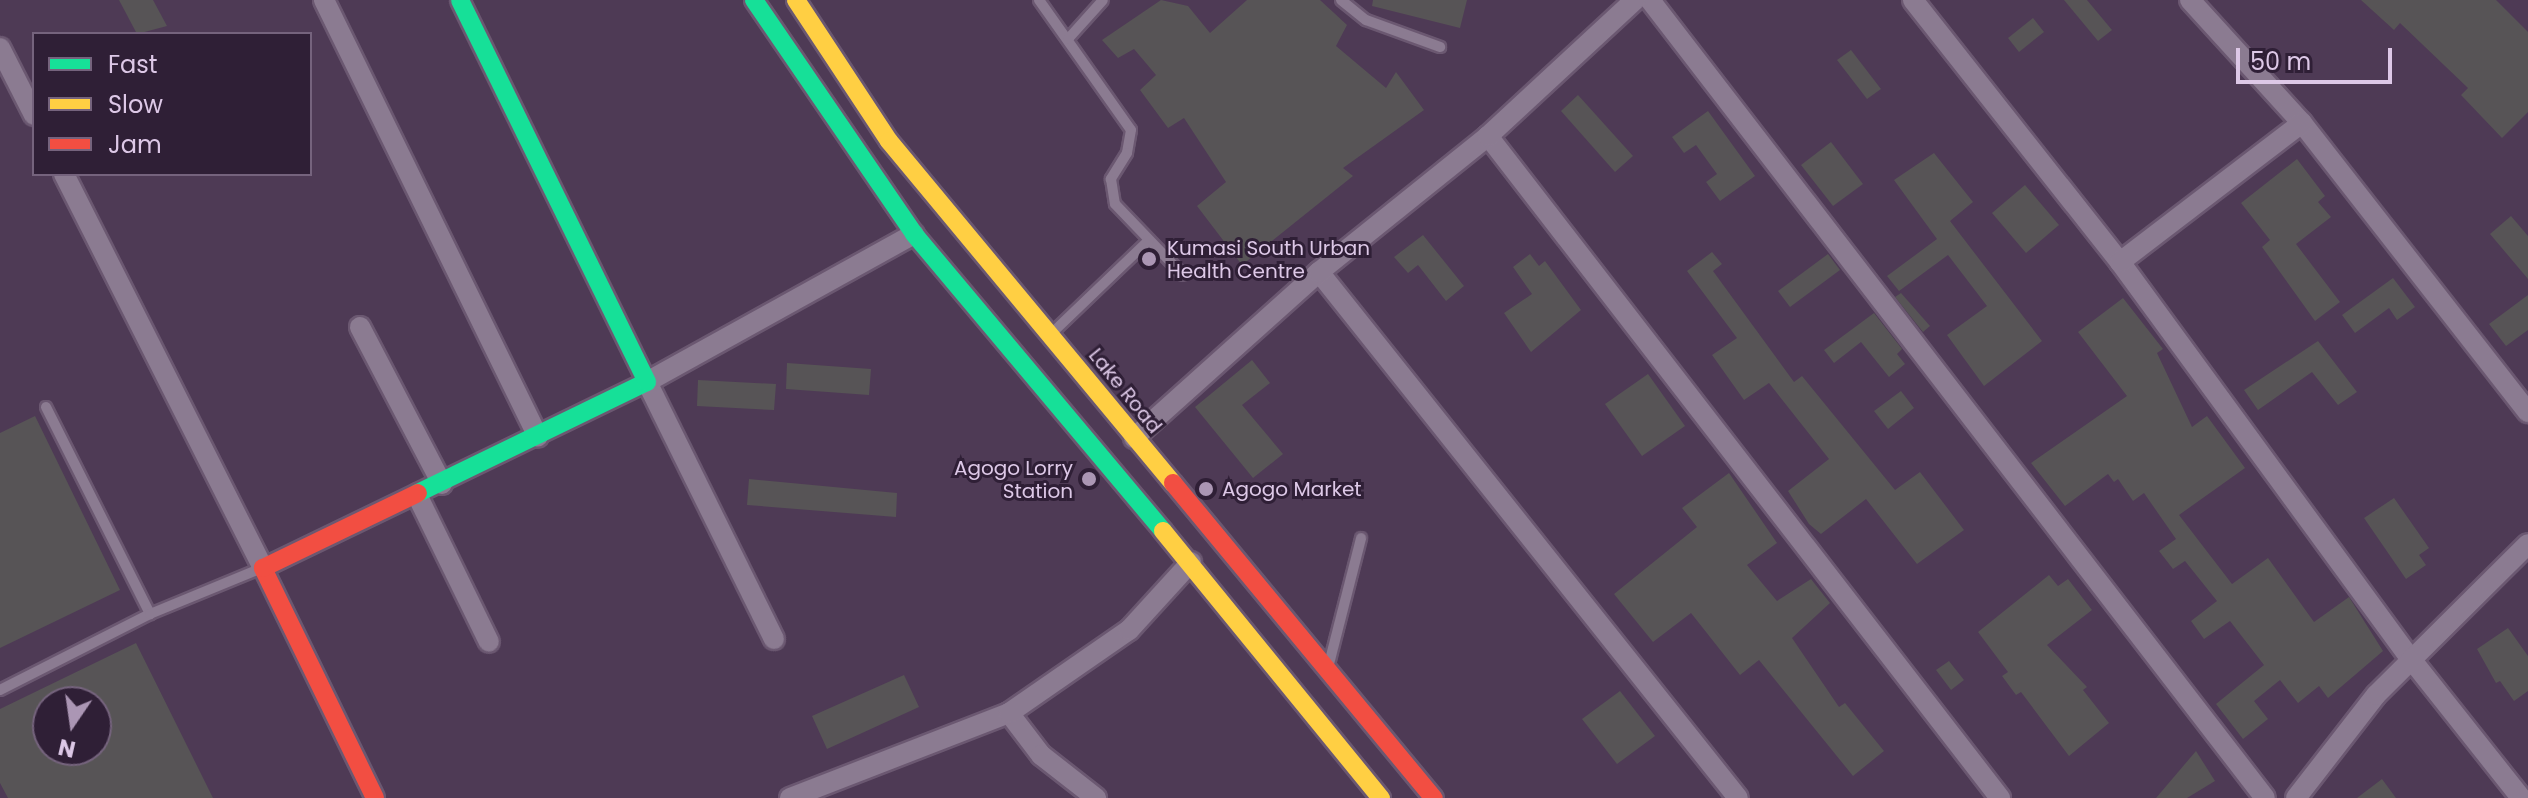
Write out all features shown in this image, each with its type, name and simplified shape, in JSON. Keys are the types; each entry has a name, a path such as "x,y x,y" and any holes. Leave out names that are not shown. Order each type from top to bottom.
{"main road":[{"path":"375,798 263,568 418,497 647,382 460,0"},
{"path":"754,0 808,86 914,234 1191,562 1381,798"},
{"name":"Lake Road","path":"796,0 889,141 1434,798"}],"street":[{"path":"324,0 538,436"},
{"path":"1134,438 1319,272 1488,136 1635,0"},
{"path":"1650,0 2265,798"},
{"path":"1913,0 2120,262 2411,659 2521,798"},
{"path":"2190,0 2302,123 2528,412"},
{"path":"0,48 32,111"},
{"path":"2120,262 2302,123"},
{"path":"1488,136 2000,798"},
{"path":"65,176 263,568"},
{"path":"774,639 647,382 914,234"},
{"path":"1319,272 1738,798"},
{"path":"360,327 442,484"},
{"path":"418,497 489,642"},
{"path":"2296,798 2376,695 2528,544"},
{"path":"790,798 1009,713 1129,630 1191,562"},
{"path":"1009,713 1041,755 1096,798"}],"lane":[{"path":"1039,0 1131,130 1127,153 1110,189 1115,204 1183,275"},
{"path":"1068,39 1103,0"},
{"path":"1341,0 1366,20 1440,47"},
{"path":"1051,334 1149,240"},
{"path":"46,407 150,614"},
{"path":"1328,670 1361,538"},
{"path":"0,690 150,614 263,568"}],"building":[{"path":"119,0 153,0 167,26 136,32"},
{"path":"1161,0 1188,6 1210,33 1247,0 1320,0 1347,25 1336,46 1386,88 1396,72 1424,110 1343,168 1353,176 1242,265 1197,206 1226,182 1184,118 1168,128 1140,90 1156,75 1134,49 1118,58 1102,40"},
{"path":"1373,0 1467,0 1460,28 1372,6"},
{"path":"2064,0 2087,0 2112,30 2098,41"},
{"path":"2361,0 2496,0 2528,32 2528,112 2502,138 2461,95 2468,88 2400,23 2394,30"},
{"path":"2033,18 2044,32 2019,52 2008,38"},
{"path":"1851,50 1881,89 1867,99 1837,60"},
{"path":"1578,95 1633,156 1615,172 1561,111"},
{"path":"1708,111 1755,176 1720,201 1706,182 1717,174 1696,145 1684,153 1672,137"},
{"path":"1831,142 1863,184 1833,206 1801,165"},
{"path":"1934,153 1973,202 1950,221 2042,341 1984,386 1947,335 1987,306 1948,255 1899,291 1887,276 1937,239 1894,180"},
{"path":"2297,159 2325,196 2318,202 2331,217 2296,244 2340,302 2315,321 2262,247 2270,240 2241,203"},
{"path":"2025,185 2059,225 2026,253 1992,213"},
{"path":"2511,216 2528,236 2528,279 2490,234"},
{"path":"1423,235 1464,286 1446,301 1418,265 1408,273 1394,257"},
{"path":"1712,252 1722,264 1713,271 1794,382 1802,376 1895,490 1920,472 1964,530 1917,564 1866,499 1821,534 1809,524 1788,491 1829,459 1769,383 1744,400 1712,355 1737,338 1687,271"},
{"path":"1530,254 1539,266 1545,261 1581,310 1531,352 1504,313 1532,294 1513,267"},
{"path":"1828,254 1840,270 1790,307 1778,291"},
{"path":"2393,278 2415,307 2397,320 2389,308 2355,333 2342,315"},
{"path":"1901,293 1930,326 1923,332 1895,297"},
{"path":"2528,295 2528,330 2506,346 2489,324"},
{"path":"2123,298 2163,349 2157,353 2192,427 2207,416 2245,468 2179,515 2232,584 2268,558 2314,622 2349,597 2383,651 2328,698 2319,686 2298,703 2280,680 2254,701 2268,719 2243,739 2216,704 2264,665 2230,621 2204,639 2191,621 2217,601 2185,561 2173,569 2159,551 2176,539 2144,493 2133,501 2118,479 2114,482 2108,474 2065,506 2031,463 2127,396 2078,332"},
{"path":"1874,313 1902,349 1897,354 1905,364 1889,377 1861,342 1834,363 1824,350"},
{"path":"2318,341 2357,392 2338,405 2312,372 2258,410 2244,390"},
{"path":"1252,360 1270,383 1242,405 1283,454 1253,478 1195,407"},
{"path":"787,363 871,369 869,395 786,389"},
{"path":"1648,374 1685,426 1642,456 1605,404"},
{"path":"698,380 776,384 774,410 697,406"},
{"path":"1901,391 1914,408 1888,429 1874,411"},
{"path":"35,416 120,590 0,648 0,433"},
{"path":"1729,473 1777,543 1747,565 1777,601 1811,579 1830,603 1792,638 1839,707 1845,703 1884,751 1853,776 1759,660 1740,675 1691,613 1653,642 1614,594 1697,527 1682,508"},
{"path":"749,479 897,493 896,517 747,505"},
{"path":"2394,498 2429,548 2419,555 2426,565 2406,579 2364,518"},
{"path":"2049,575 2058,586 2068,579 2092,610 2047,645 2087,687 2083,690 2109,723 2069,756 2021,692 2016,695 2002,676 2008,672 1978,632"},
{"path":"2508,628 2528,656 2528,691 2514,701 2500,681 2496,683 2477,649"},
{"path":"136,643 213,798 8,798 0,783 0,709 32,693 32,766 112,766 112,686 47,686"},
{"path":"1949,661 1964,680 1951,690 1936,670"},
{"path":"904,675 919,707 827,749 812,716"},
{"path":"1620,691 1655,736 1617,764 1582,719"},
{"path":"2196,751 2215,781 2187,798 2156,798"},
{"path":"2382,779 2396,798 2357,798"}],"traffic: fast":[{"path":"418,493 647,382 460,0"},
{"path":"754,0 914,234 1163,531"}],"traffic: slow":[{"path":"796,0 889,141 1173,483"},
{"path":"1163,531 1381,798"}],"traffic: jam":[{"path":"1173,483 1434,798"},
{"path":"375,798 263,568 418,493"}],"place":[{"name":"Kumasi South Urban Health Centre","path":"1149,259"},
{"name":"Agogo Lorry Station","path":"1089,479"},
{"name":"Agogo Market","path":"1206,489"}]}
